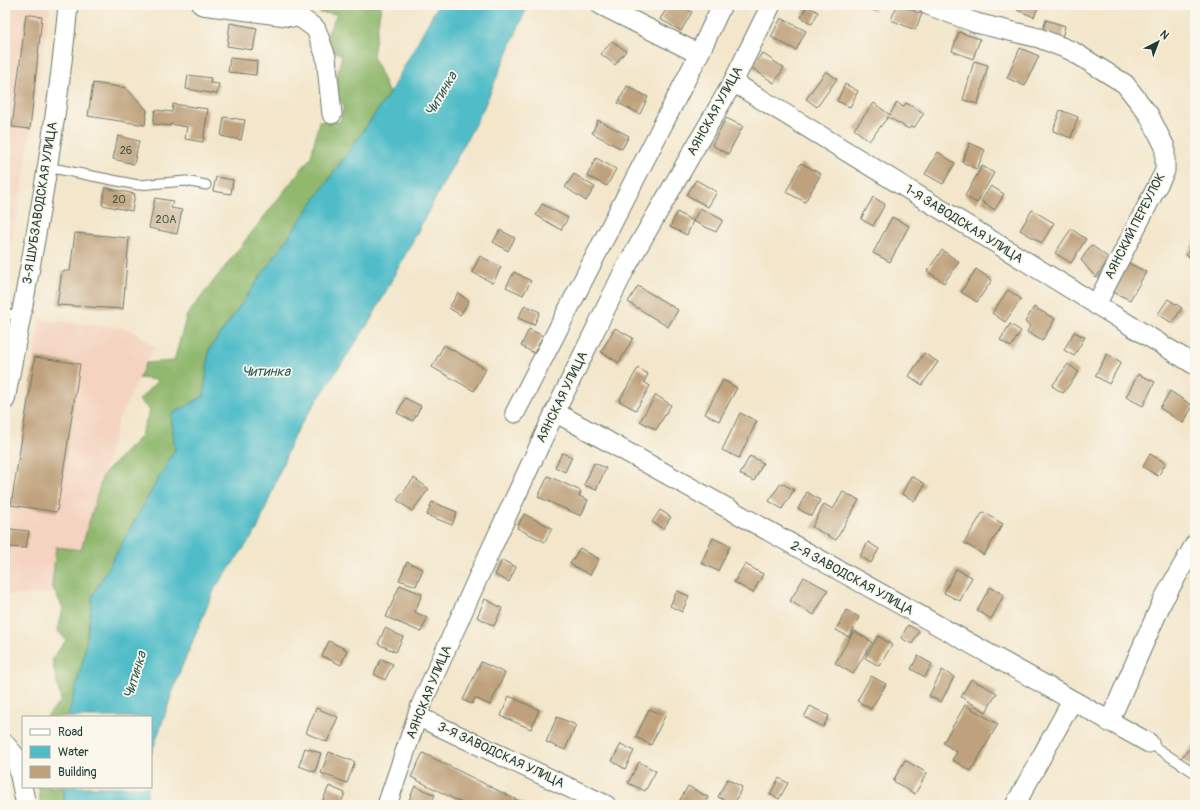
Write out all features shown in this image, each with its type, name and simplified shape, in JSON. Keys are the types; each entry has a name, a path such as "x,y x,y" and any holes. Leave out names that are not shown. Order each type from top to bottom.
{"street":[{"name":"3-Я ШУБЗАВОДСКАЯ УЛИЦА","path":"5,400 13,314 38,224 63,59 68,5"},
{"path":"202,5 301,18 316,29 326,57 332,114"},
{"path":"602,5 699,54"},
{"path":"515,414 699,54 722,5"},
{"name":"АЯНСКАЯ УЛИЦА","path":"387,805 421,705 555,412 625,269 733,82 771,5"},
{"name":"АЯНСКИЙ ПЕРЕУЛОК","path":"928,5 976,23 1039,38 1072,51 1125,84 1150,115 1165,147 1164,171 1096,304"},
{"name":"1-Я ЗАВОДСКАЯ УЛИЦА","path":"733,82 1195,365"},
{"name":"2-Я ЗАВОДСКАЯ УЛИЦА","path":"555,412 1149,743"},
{"path":"1109,722 1163,600 1195,544"},
{"path":"1016,805 1072,701"},
{"name":"3-Я ЗАВОДСКАЯ УЛИЦА","path":"417,716 606,805"},
{"path":"5,744 16,757 22,786"},
{"path":"22,788 26,805"}],"lane":[{"path":"47,167 138,186 186,181 206,185"},
{"path":"1149,743 1195,773"}],"shaded area":[{"path":"5,5 50,5 24,176 5,277"},
{"path":"40,319 130,329 154,347 119,418 81,550 56,547 52,594 5,595 5,573 11,505"}],"green space":[{"path":"321,5 381,5 373,56 389,94 209,350 204,396 171,415 175,449 93,595 84,656 68,716 47,716 61,701 52,659 66,640 58,631 63,608 52,586 56,547 81,550 103,475 140,437 150,410 139,400 158,380 139,378 146,363 174,361 187,315 311,157 319,121 340,122 344,105 333,92 342,55 322,46 337,14 320,13"},
{"path":"39,788 63,788 65,805 40,805"}],"water":[{"name":"Читинка","path":"438,5 528,5 484,107 370,321 294,435 257,530 215,588 178,676 152,752 152,716 68,716 84,656 93,595 175,449 171,415 204,396 209,350 389,94"},
{"path":"63,788 148,788 146,805 65,805"}],"building":[{"path":"669,5 681,5 692,12 681,31 660,19"},
{"path":"861,5 877,5 875,11"},
{"path":"897,5 901,5 922,14 915,30 891,20"},
{"path":"1019,5 1039,5 1034,17 1017,10"},
{"path":"807,6 818,12 812,24 801,17"},
{"path":"26,14 42,17 30,129 12,127"},
{"path":"781,18 806,31 796,50 771,37"},
{"path":"1046,20 1065,26 1062,38 1042,32"},
{"path":"230,23 257,28 253,50 227,46"},
{"path":"959,32 980,39 973,59 952,51"},
{"path":"612,41 626,51 615,65 601,54"},
{"path":"1020,48 1039,56 1025,86 1007,78"},
{"path":"762,53 784,68 774,83 752,68"},
{"path":"230,58 257,61 256,75 228,72"},
{"path":"974,61 988,65 978,104 963,100"},
{"path":"826,71 837,79 817,107 806,99"},
{"path":"188,75 211,78 210,83 219,84 217,94 186,89"},
{"path":"93,83 126,88 147,110 145,125 88,116"},
{"path":"845,84 858,91 850,107 837,101"},
{"path":"627,86 648,97 640,114 618,103"},
{"path":"897,102 903,107 906,103 924,113 914,128 911,126 909,129 888,117 869,141 854,129 874,103 890,115"},
{"path":"173,104 208,109 203,142 185,139 187,127 170,124 170,126 153,124 155,110 172,112"},
{"path":"1060,110 1078,117 1071,138 1053,131"},
{"path":"224,117 245,120 241,140 221,136"},
{"path":"726,118 743,126 728,154 712,145"},
{"path":"598,120 629,136 622,149 592,133"},
{"path":"118,136 139,141 134,164 113,159"},
{"path":"970,143 985,150 977,169 962,162"},
{"path":"938,152 955,163 943,184 925,174"},
{"path":"596,158 616,169 607,186 587,176"},
{"path":"801,163 821,174 805,202 786,192"},
{"path":"982,166 994,173 977,203 965,196"},
{"path":"574,174 595,187 586,201 565,187"},
{"path":"216,177 233,180 231,194 213,191"},
{"path":"696,180 717,192 708,207 687,195"},
{"path":"991,186 1004,194 995,210 981,201"},
{"path":"105,188 135,194 132,211 102,205"},
{"path":"873,197 885,204 873,226 861,219"},
{"path":"155,198 173,201 171,208 182,210 177,234 149,228"},
{"path":"542,204 568,218 561,230 536,215"},
{"path":"700,208 723,220 716,232 693,221"},
{"path":"1032,210 1054,223 1042,243 1020,230"},
{"path":"677,212 693,221 687,235 670,227"},
{"path":"892,217 909,226 890,262 873,253"},
{"path":"1071,229 1086,239 1071,263 1055,253"},
{"path":"500,230 515,238 508,251 493,242"},
{"path":"75,233 129,238 123,309 57,305 62,271 70,271"},
{"path":"1195,240 1195,260 1186,255"},
{"path":"1091,245 1109,258 1096,278 1081,260"},
{"path":"942,250 959,262 944,283 927,271"},
{"path":"480,256 501,267 493,283 472,272"},
{"path":"1127,262 1146,272 1130,300 1111,291"},
{"path":"976,269 992,280 977,302 961,292"},
{"path":"514,272 531,281 523,295 506,287"},
{"path":"638,286 678,310 668,327 628,302"},
{"path":"1008,290 1021,299 1005,322 992,313"},
{"path":"458,293 469,301 460,315 449,308"},
{"path":"1168,299 1182,308 1172,323 1158,314"},
{"path":"525,305 540,312 534,325 518,318"},
{"path":"1034,307 1055,319 1042,341 1027,332 1030,326 1025,322"},
{"path":"1010,324 1021,331 1011,347 1000,340"},
{"path":"615,328 633,338 619,363 601,352"},
{"path":"529,329 543,336 534,353 521,346"},
{"path":"1074,332 1085,337 1074,356 1064,350"},
{"path":"444,345 486,369 474,391 432,367"},
{"path":"924,353 938,362 922,385 909,376"},
{"path":"1107,354 1121,362 1109,384 1095,376"},
{"path":"35,357 80,364 57,512 11,505"},
{"path":"1068,364 1079,372 1063,393 1052,386"},
{"path":"638,368 648,374 644,382 650,386 636,410 619,401"},
{"path":"1138,374 1155,382 1143,406 1126,397"},
{"path":"723,380 737,388 719,421 705,414"},
{"path":"1170,391 1193,406 1183,423 1160,408"},
{"path":"656,395 671,405 656,430 640,421"},
{"path":"405,398 421,406 413,421 397,413"},
{"path":"740,413 757,421 739,458 722,450"},
{"path":"562,453 572,457 565,472 555,467"},
{"path":"1150,454 1166,463 1158,476 1143,467"},
{"path":"750,456 763,463 754,481 740,474"},
{"path":"594,463 606,468 596,490 584,485"},
{"path":"548,476 581,491 579,496 588,500 581,516 538,497"},
{"path":"911,476 925,484 915,501 902,494"},
{"path":"414,478 429,489 412,511 397,500"},
{"path":"781,483 794,490 782,509 769,501"},
{"path":"807,492 820,500 812,516 798,509"},
{"path":"843,492 859,500 836,540 812,527 824,504 833,509"},
{"path":"432,502 457,512 452,525 427,515"},
{"path":"660,510 671,517 663,529 652,522"},
{"path":"983,512 1003,524 984,555 964,543"},
{"path":"524,514 552,528 545,542 517,528"},
{"path":"10,529 29,531 26,548 8,547"},
{"path":"713,538 730,546 718,571 701,563"},
{"path":"868,542 879,549 871,563 860,556"},
{"path":"580,548 599,559 590,575 570,564"},
{"path":"502,560 516,567 509,582 495,575"},
{"path":"407,562 423,569 416,586 399,580"},
{"path":"745,564 763,574 753,593 734,582"},
{"path":"956,569 972,577 960,601 944,593"},
{"path":"804,577 828,590 814,615 790,601"},
{"path":"400,585 422,594 415,612 427,618 421,632 386,617"},
{"path":"990,587 1004,595 991,619 977,610"},
{"path":"677,591 689,596 682,612 670,606"},
{"path":"485,599 502,608 494,626 477,617"},
{"path":"846,610 859,617 849,637 836,630"},
{"path":"908,625 919,631 912,644 901,638"},
{"path":"385,628 403,637 396,652 378,644"},
{"path":"854,631 872,642 853,674 835,663"},
{"path":"878,636 892,645 879,666 865,658"},
{"path":"329,641 347,650 341,665 322,656"},
{"path":"918,656 932,664 925,677 911,669"},
{"path":"381,659 393,664 385,680 374,674"},
{"path":"481,662 505,673 490,705 475,698 472,704 463,700"},
{"path":"942,670 954,677 941,702 929,696"},
{"path":"871,676 886,684 871,709 857,701"},
{"path":"971,679 997,693 986,712 961,697"},
{"path":"509,696 539,710 531,729 501,716"},
{"path":"965,705 998,724 971,771 952,760 957,752 943,743"},
{"path":"810,706 829,716 823,727 804,717"},
{"path":"316,708 338,717 327,742 306,733"},
{"path":"649,709 665,716 651,745 636,737"},
{"path":"557,717 576,725 565,750 546,742"},
{"path":"621,744 634,751 625,769 612,761"},
{"path":"1193,745 1195,747 1195,770 1181,758"},
{"path":"305,748 321,753 315,772 299,766"},
{"path":"329,752 355,762 347,783 321,773"},
{"path":"423,753 527,805 466,805 411,777"},
{"path":"905,760 927,773 915,794 893,781"},
{"path":"639,762 656,771 645,791 628,783"},
{"path":"779,778 788,783 779,799 770,794"},
{"path":"727,779 742,787 734,805 718,797"},
{"path":"329,786 345,793 340,805 329,805 322,802"},
{"path":"415,786 435,795 430,805 407,805"},
{"path":"688,786 708,797 704,805 677,805"}]}
